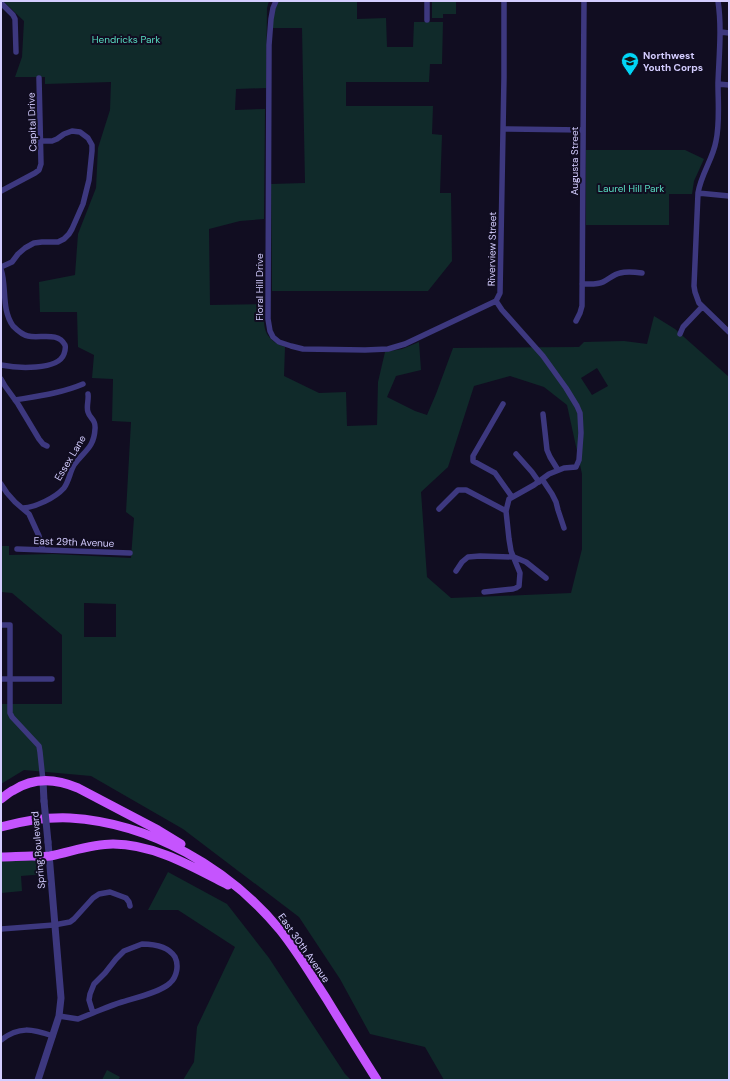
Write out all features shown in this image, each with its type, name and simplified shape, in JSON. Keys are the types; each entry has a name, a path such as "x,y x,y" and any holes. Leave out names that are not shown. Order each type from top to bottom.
{"main road":[{"path":"1,799 25,784 43,781 59,781 68,783 158,830 185,847 205,863"},
{"name":"East 30th Avenue","path":"1,827 27,821 69,818 108,823 146,835 168,844 205,863 247,895 281,931 377,1080"},
{"path":"1,857 49,856 88,847 122,844 153,850 184,863 247,895"}],"street":[{"name":"Floral Hill Drive","path":"276,1 272,8 269,45 268,319 270,331 275,339 284,344 303,349 388,349 405,344 496,301"},
{"path":"427,1 427,20"},
{"name":"Riverview Street","path":"504,1 500,293 496,301 542,356 566,388 580,414 581,433 579,460 576,466 558,470"},
{"name":"Augusta Street","path":"576,321 582,306 584,1"},
{"path":"718,1 721,32 718,84 718,127 713,153 700,183 698,193 694,286 697,298 702,307 729,332"},
{"path":"1,4 15,19 16,52"},
{"path":"721,32 729,33"},
{"name":"Capital Drive","path":"1,191 32,175 38,170 42,160 39,78"},
{"path":"718,84 729,85"},
{"path":"503,129 583,130"},
{"path":"1,366 25,367 55,363 60,361 65,352 64,344 58,338 50,336 29,337 20,332 12,324 6,307 1,268 12,262 18,254 34,243 58,242 64,239 72,229 83,204 89,180 92,151 92,145 88,138 80,132 72,131 64,134 57,140 41,141"},
{"path":"698,193 729,196"},
{"path":"582,284 596,284 603,282 619,273 642,273"},
{"path":"680,334 683,327 702,307"},
{"path":"1,312 2,314 8,314"},
{"path":"1,379 16,400 39,439 47,446"},
{"path":"16,400 68,390 83,384"},
{"name":"Essex Lane","path":"23,508 33,507 40,504 59,492 67,482 74,466 90,447 95,429 94,420 88,412 88,394"},
{"path":"503,404 472,459 495,473 512,496"},
{"path":"484,592 513,589 519,586 520,573 509,539 506,510 509,499 512,496 534,485 558,470 547,450 544,414"},
{"path":"516,454 552,494 564,528"},
{"path":"1,484 11,497 30,514 43,550"},
{"path":"439,509 452,494 458,490 466,490 506,510"},
{"name":"East 29th Avenue","path":"17,549 130,553"},
{"path":"456,571 462,562 468,557 514,557 526,562 546,578"},
{"name":"Spring Boulevard","path":"1,625 10,625 10,713 39,746 48,842 60,994 59,1016 38,1080"},
{"path":"1,679 52,679"},
{"path":"1,929 54,925 70,922 93,898 99,894 110,892 126,898 130,906"},
{"path":"59,1016 75,1019 81,1018 166,986 175,978 177,967 175,958 171,952 163,947 153,944 142,944 124,951 91,989 89,1000 93,1013"},
{"path":"1,1040 10,1033 26,1030 39,1031 53,1036"}],"green space":[{"name":"Hendricks Park","path":"3,1 269,1 267,8 266,88 236,89 235,110 265,109 264,219 240,221 209,229 210,305 264,304 264,325 268,335 272,340 285,347 284,376 319,393 346,392 347,426 377,425 378,382 385,352 402,349 419,342 421,370 396,376 387,397 415,411 427,415 453,348 579,347 584,342 624,341 647,344 654,316 675,329 729,377 729,1080 444,1080 425,1047 370,1034 340,979 299,917 183,829 91,776 24,770 1,784 1,704 62,704 62,635 12,593 1,592 1,546 9,546 9,555 53,554 131,558 134,518 126,512 131,422 112,421 113,379 92,378 94,355 78,347 77,312 40,312 39,282 75,275 78,234 96,188 98,148 110,110 111,82 45,84 45,77 15,77 22,57 24,21","holes":["597,368 608,386 592,395 581,378","510,376 544,387 567,405 582,474 582,549 571,593 451,598 427,577 421,492 448,467 474,386","84,603 116,604 116,637 84,637"]},
{"path":"279,1 357,1 357,19 386,18 387,47 413,47 414,22 443,22 442,64 430,64 429,82 346,82 346,106 433,106 432,134 442,135 440,193 451,193 452,261 428,291 272,291 271,184 305,183 302,28 272,28 273,17"},
{"path":"432,1 456,1 456,14 443,14 443,18 432,18"},
{"name":"Laurel Hill Park","path":"586,150 685,150 704,159 694,181 692,194 669,194 669,225 586,225"},
{"path":"1,860 38,860 43,862 45,874 21,876 22,891 1,893"},
{"path":"168,872 227,904 269,958 345,1074 351,1080 183,1080 194,1062 197,1027 235,947 178,910 148,910"},
{"path":"107,1070 120,1077 118,1080 102,1080"}],"place":[{"name":"Northwest Youth Corps","path":"630,76"}]}
